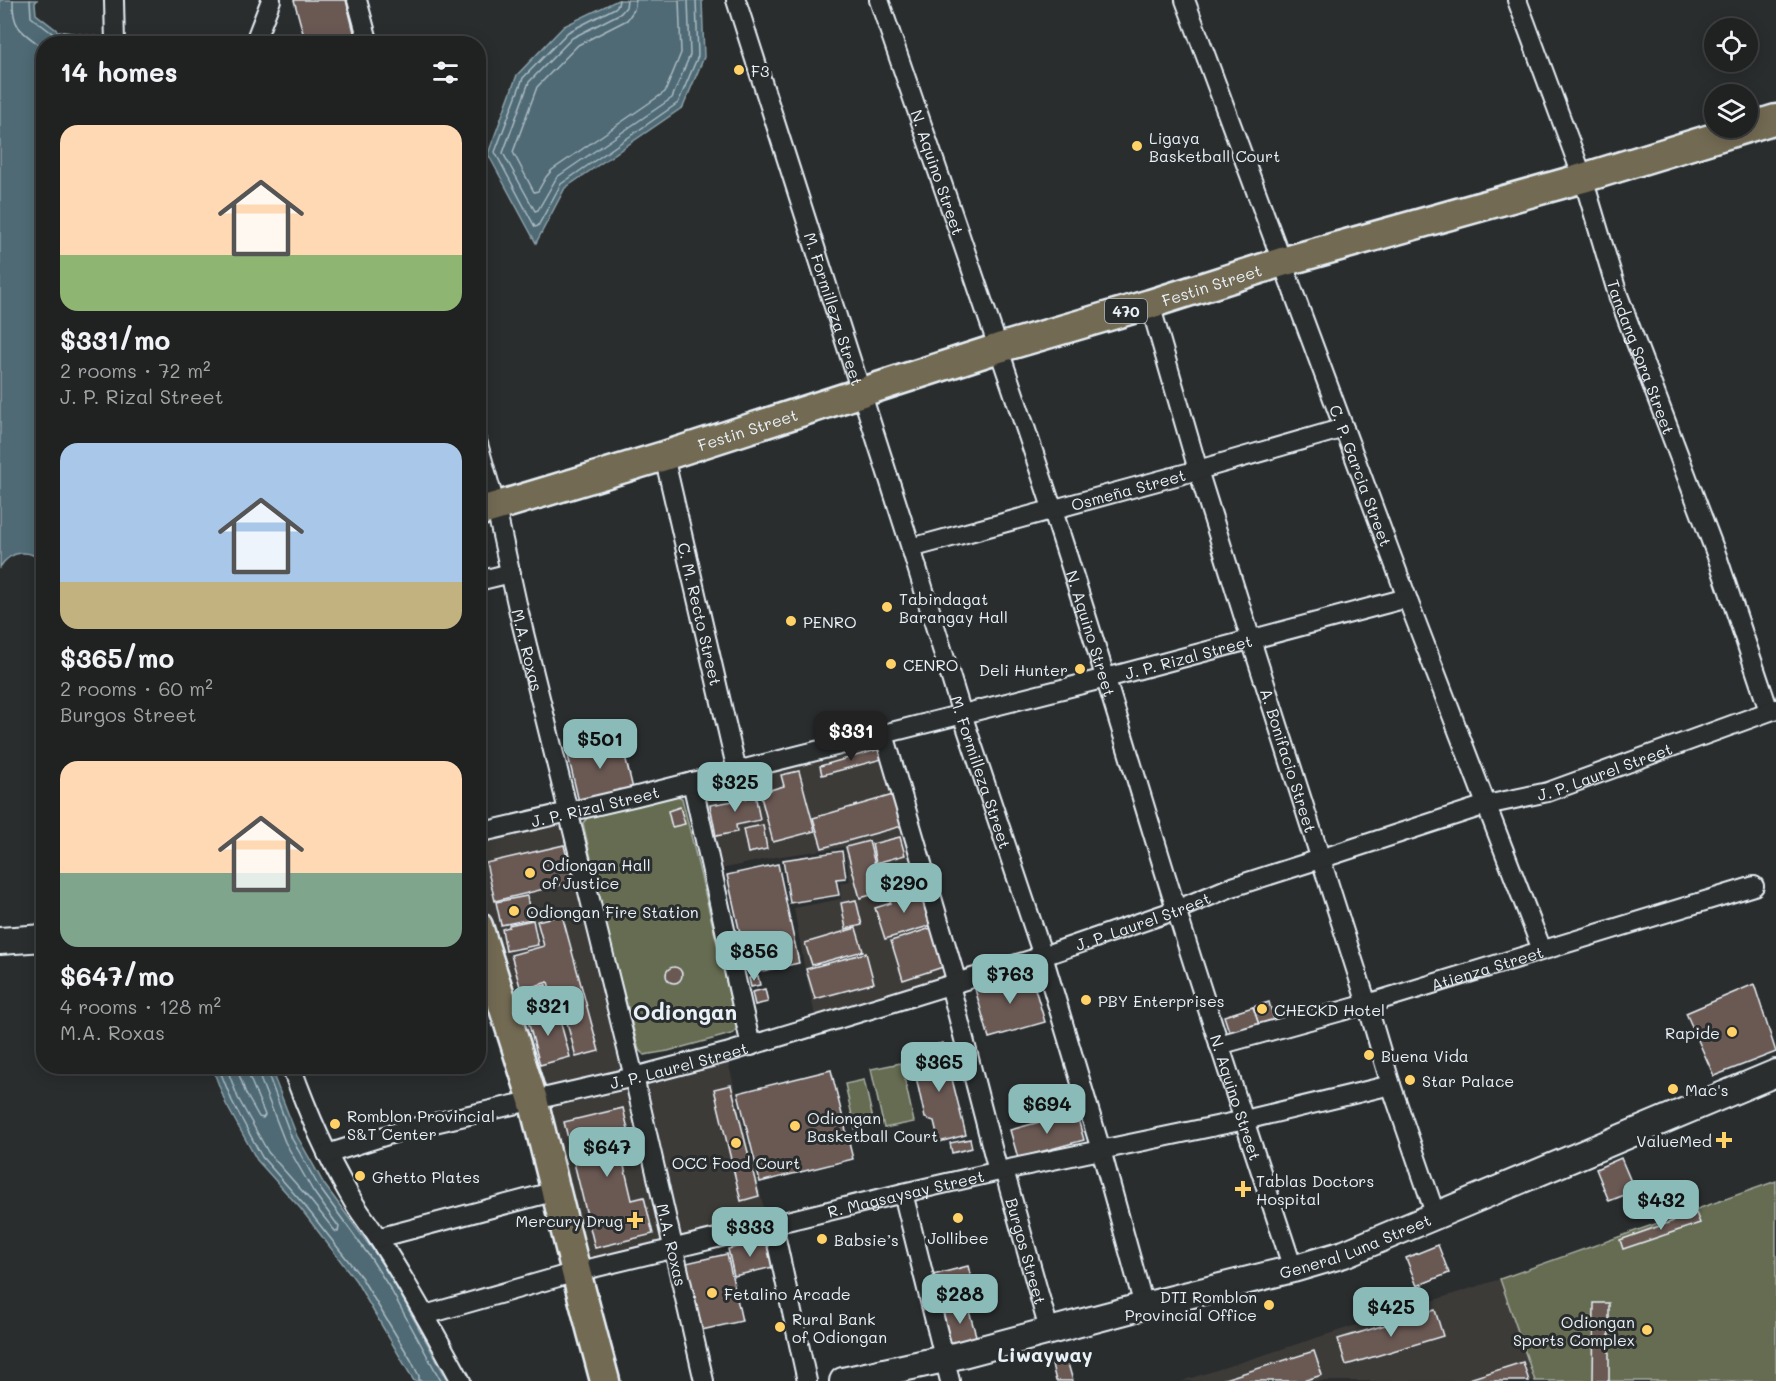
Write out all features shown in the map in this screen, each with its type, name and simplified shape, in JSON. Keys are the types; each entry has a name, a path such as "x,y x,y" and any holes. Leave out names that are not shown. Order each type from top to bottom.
{"main road":[{"name":"Festin Street","path":"487,510 664,456 999,348 1150,304 1282,262 1583,177 1776,119"},
{"path":"0,941 36,939"},
{"path":"486,951 533,1100 605,1381"},
{"name":"General Luna Street","path":"843,1381 947,1370 1050,1330 1344,1254 1776,1073"}],"street":[{"path":"114,0 115,36"},
{"path":"257,36 271,0"},
{"path":"357,0 367,36"},
{"name":"M. Formilleza Street","path":"736,0 962,714 1043,956 1101,1150 1144,1306"},
{"name":"N. Aquino Street","path":"879,0 1053,510 1176,910 1293,1269"},
{"name":"C. P. Garcia Street","path":"1185,0 1407,598 1542,950"},
{"name":"Tandang Sora Street","path":"1516,0 1583,177 1618,295 1773,710"},
{"name":"A. Bonifacio Street","path":"1150,304 1198,470 1367,1004 1390,1085 1436,1216"},
{"name":"Osmeña Street","path":"911,548 1344,428"},
{"name":"C. M. Recto Street","path":"664,456 737,771"},
{"name":"M.A. Roxas","path":"487,510 511,573 634,1077 704,1381"},
{"path":"486,579 511,573"},
{"name":"J. P. Rizal Street","path":"486,831 1106,678 1407,598"},
{"name":"J. P. Laurel Street","path":"327,1154 404,1130 634,1077 751,1046 953,984 1176,910 1229,888 1486,805 1548,792 1773,710"},
{"name":"Burgos Street","path":"884,734 953,984 1001,1171 1050,1330"},
{"path":"692,782 751,1046"},
{"name":"Atienza Street","path":"1219,1045 1367,1004 1754,886"},
{"path":"294,1074 327,1154 351,1197 425,1315 461,1381"},
{"name":"R. Magsaysay Street","path":"425,1315 576,1272 903,1193 1245,1120 1390,1085"},
{"path":"378,1238 556,1191"},
{"path":"903,1193 947,1370"},
{"path":"773,1225 807,1381"}],"shaded area":[{"path":"884,734 957,983 817,1025 794,908 841,899 840,883 850,881 844,847 775,857 712,871 692,782"},
{"path":"569,812 634,1076 726,1053 768,1225 576,1272 486,951 486,831"},
{"path":"1500,1279 1535,1381 1182,1381"}],"green space":[{"path":"677,796 682,798 737,1026 731,1034 644,1055 639,1050 608,934 583,823 587,818"},
{"path":"901,1063 914,1122 884,1128 871,1069"},
{"path":"864,1080 874,1124 855,1129 845,1084"},
{"name":"Odiongan Sports Complex","path":"1776,1181 1776,1381 1535,1381 1500,1279"}],"water":[{"path":"0,0 37,0 36,14 58,31 92,36 36,36 36,557 27,553 15,554 0,567"},
{"path":"618,0 702,0 704,57 683,107 565,188 536,243 488,154 517,75 564,26"},
{"path":"215,1074 273,1074 297,1136 324,1184 375,1253 448,1381 414,1381 356,1281 301,1209 257,1160 226,1104"}],"building":[{"path":"294,0 346,0 355,36 304,36"},
{"path":"621,739 633,789 579,802 567,751"},
{"path":"880,749 882,759 822,775 820,766"},
{"path":"799,771 815,831 773,842 757,782 767,779 770,790 784,786 781,775"},
{"path":"753,783 760,820 736,825 737,832 716,836 710,805 746,799 743,785"},
{"path":"893,795 902,826 822,848 813,818"},
{"path":"680,807 685,824 672,827 668,811"},
{"path":"763,825 767,849 748,853 743,829"},
{"path":"900,837 905,855 876,863 872,844"},
{"path":"869,841 882,892 860,898 846,847"},
{"name":"Odiongan Hall of Justice","path":"564,845 573,882 495,901 486,863"},
{"path":"842,851 846,878 836,879 839,895 790,903 783,860"},
{"path":"778,864 799,963 749,974 727,875"},
{"path":"920,887 932,925 885,939 875,908 891,903 888,897"},
{"name":"Odiongan Fire Station","path":"527,896 531,919 501,925 496,902"},
{"path":"856,900 862,925 846,929 841,903"},
{"path":"562,915 599,1051 576,1057 562,1003 554,1005 548,982 521,990 511,955 544,946 537,921"},
{"path":"533,920 538,945 506,951 502,929 509,925"},
{"path":"856,928 863,951 812,965 805,943"},
{"path":"931,928 943,967 903,980 891,941"},
{"path":"866,953 874,983 815,999 806,969"},
{"path":"674,967 680,969 682,975 680,981 674,983 668,981 666,975 668,969"},
{"path":"1030,972 1045,1022 989,1038 975,989"},
{"path":"758,976 760,985 751,987 749,978"},
{"name":"Rapide","path":"1754,984 1776,1052 1714,1076 1686,1013"},
{"path":"546,985 551,1004 532,1009 527,990"},
{"path":"765,989 768,1002 755,1005 752,992"},
{"path":"1269,1002 1275,1023 1260,1028 1253,1007"},
{"path":"1253,1007 1260,1028 1231,1037 1224,1016"},
{"path":"557,1009 570,1057 540,1065 527,1017"},
{"path":"943,1043 966,1135 939,1142 934,1121 925,1118 916,1077 923,1070 918,1049"},
{"name":"Odiongan Basketball Court","path":"831,1070 853,1159 760,1182 738,1093"},
{"name":"OCC Food Court","path":"731,1085 759,1196 741,1201 714,1089"},
{"path":"623,1108 633,1150 621,1153 632,1200 644,1197 653,1234 595,1248 564,1122"},
{"path":"1076,1112 1084,1140 1018,1158 1010,1130"},
{"path":"970,1139 972,1148 952,1153 950,1143"},
{"path":"1621,1158 1635,1191 1609,1201 1596,1169"},
{"path":"1696,1213 1700,1223 1623,1249 1620,1240"},
{"path":"767,1240 773,1267 734,1276 728,1249"},
{"path":"1438,1245 1449,1273 1417,1286 1406,1258"},
{"name":"Fetalino Arcade","path":"727,1254 742,1321 697,1331 682,1264"},
{"path":"968,1266 976,1296 941,1305 933,1275"},
{"path":"1594,1303 1609,1303 1609,1381 1593,1381"},
{"path":"967,1304 977,1339 952,1346 942,1311"},
{"path":"1435,1310 1443,1336 1346,1365 1338,1339"},
{"path":"1314,1351 1322,1375 1303,1381 1218,1381"},
{"path":"1067,1360 1073,1381 1056,1381 1052,1365"},
{"path":"1523,1362 1529,1381 1469,1381 1469,1379"}],"place":[{"name":"F3","path":"739,70"},
{"name":"Ligaya Basketball Court","path":"1137,146"},
{"name":"Tabindagat Barangay Hall","path":"887,607"},
{"name":"PENRO","path":"791,621"},
{"name":"CENRO","path":"891,664"},
{"name":"Deli Hunter","path":"1080,669"},
{"name":"Odiongan Hall of Justice","path":"530,873"},
{"name":"Odiongan Fire Station","path":"514,911"},
{"name":"PBY Enterprises","path":"1086,1000"},
{"name":"CHECKD Hotel","path":"1262,1009"},
{"name":"Rapide","path":"1732,1032"},
{"name":"Buena Vida","path":"1369,1055"},
{"name":"Star Palace","path":"1410,1080"},
{"name":"Mac's","path":"1673,1089"},
{"name":"Romblon Provincial S&T Center","path":"335,1124"},
{"name":"Odiongan Basketball Court","path":"795,1126"},
{"name":"ValueMed","path":"1724,1140"},
{"name":"OCC Food Court","path":"736,1143"},
{"name":"Ghetto Plates","path":"360,1176"},
{"name":"Tablas Doctors Hospital","path":"1243,1189"},
{"name":"Jollibee","path":"958,1218"},
{"name":"Mercury Drug","path":"635,1220"},
{"name":"Babsie’s","path":"822,1239"},
{"name":"Fetalino Arcade","path":"712,1293"},
{"name":"DTI Romblon Provincial Office","path":"1269,1305"},
{"name":"Rural Bank of Odiongan","path":"780,1327"},
{"name":"Odiongan Sports Complex","path":"1647,1330"}],"district":[{"name":"Odiongan","path":"685,1011"},
{"name":"Liwayway","path":"1045,1354"}]}
